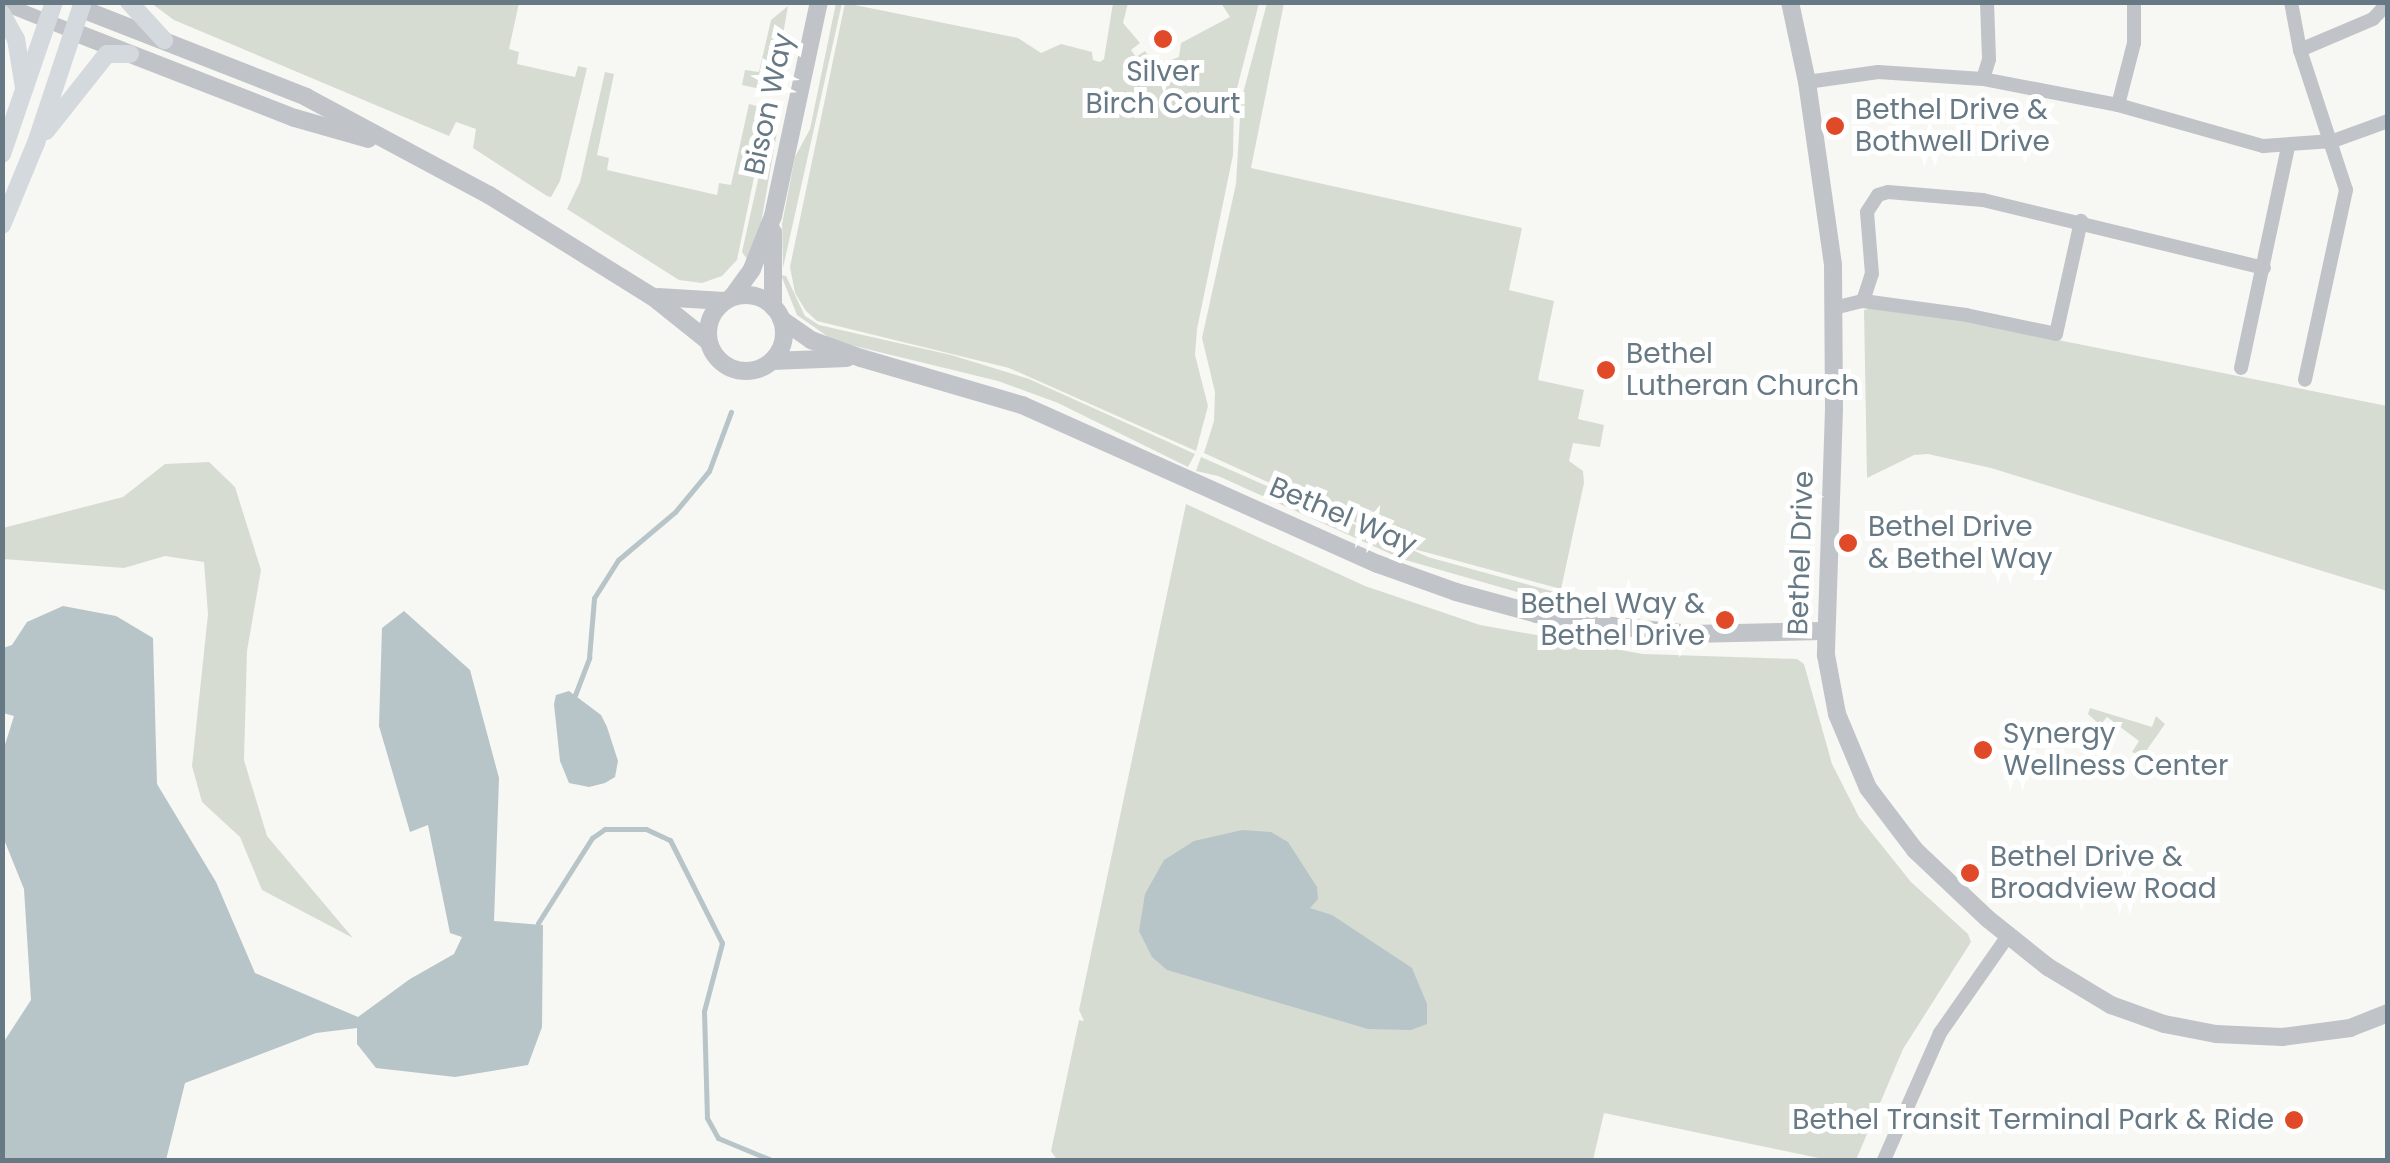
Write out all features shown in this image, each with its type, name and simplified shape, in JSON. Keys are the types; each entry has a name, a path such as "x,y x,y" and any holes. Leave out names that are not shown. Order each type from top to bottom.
{"main road":[{"path":"129,2 164,40"},
{"path":"2,224 36,143 74,32 76,5"},
{"path":"2,154 51,12"},
{"path":"2,14 16,39 25,94"},
{"path":"36,143 107,54 130,54"}],"street":[{"name":"Bison Way","path":"728,299 752,270 773,216 819,2"},
{"name":"Bethel Drive","path":"1790,2 1807,82 1833,265 1824,631 1837,714 1868,788 1915,850 2008,936 2112,1006 2164,1024 2216,1034 2282,1037 2350,1028 2388,1013"},
{"path":"1984,79 1990,59 1987,2"},
{"path":"2118,105 2134,43 2134,2"},
{"path":"2290,2 2300,50 2346,190 2305,380"},
{"path":"2,3 51,12 74,32 130,54 295,118 402,149"},
{"path":"2300,50 2372,19 2388,3"},
{"path":"76,5 306,97 489,195 653,297 708,341 717,359 734,370 755,370 772,361 782,345 777,313 758,297 653,297"},
{"path":"1807,82 1878,72 1984,79 2118,105 2229,140 2288,147 2333,141 2388,121"},
{"path":"2242,368 2288,147"},
{"path":"1863,301 1872,274 1866,212 1878,195 1906,191 1944,194 2080,220 2264,268"},
{"name":"Bison Way","path":"773,216 777,313"},
{"path":"1834,308 1863,301 1966,315 2056,334 2080,220"},
{"path":"708,341 710,318 728,299"},
{"name":"Bethel Way","path":"777,313 811,340 1022,405 1378,564 1456,592 1537,614 1613,626 1691,634 1824,631"},
{"name":"Bethel Way","path":"772,361 861,358"},
{"path":"1884,1160 1940,1033 2008,936"}],"shaded area":[{"path":"151,3 519,3 509,49 519,52 517,64 575,77 578,66 587,68 560,181 551,197 547,196 473,148 476,129 456,122 449,136 174,20"},
{"path":"836,3 842,3 783,268 782,224 795,157 810,129"},
{"path":"845,3 1018,38 1041,53 1061,44 1092,52 1093,60 1100,62 1104,59 1113,3 1128,3 1123,23 1140,43 1131,50 1136,57 1145,51 1156,66 1179,57 1181,43 1230,17 1221,3 1259,3 1234,100 1233,155 1197,329 1195,355 1208,406 1196,451 1009,368 817,321 806,311 795,293 790,267"},
{"path":"1267,3 1284,3 1251,168 1522,228 1509,290 1554,301 1538,380 1584,390 1578,419 1604,425 1600,447 1573,443 1569,461 1583,471 1584,483 1561,589 1414,549 1204,453 1214,421 1215,392 1202,338 1236,184 1241,101"},
{"path":"788,6 774,86 770,91 742,85 745,70 759,72 771,20"},
{"path":"605,72 614,74 597,155 609,158 607,170 717,195 719,183 731,185 749,104 768,109 737,260 722,276 702,283 679,280 567,209 580,182"},
{"path":"773,113 777,132 760,229 749,262 742,252"},
{"path":"781,275 786,276 805,316 819,325 951,355 1029,379 1195,454 1188,467 1058,403 998,381 834,341 797,315"},
{"path":"1884,305 2387,406 2387,591 1991,468 1928,454 1914,455 1867,478 1864,310"},
{"path":"1201,457 1428,557 1559,593 1549,601 1402,559 1218,476 1196,471"},
{"path":"209,462 235,487 261,570 247,651 244,760 267,836 353,938 262,890 240,837 202,802 192,766 208,614 204,562 165,556 124,568 3,559 3,528 123,497 165,464"},
{"path":"1186,504 1365,586 1480,625 1643,654 1797,659 1804,664 1832,764 1859,817 1911,882 1968,934 1971,942 1903,1049 1856,1160 1828,1160 1604,1113 1593,1160 1057,1160 1051,1151 1079,1020 1084,1021 1079,1010"},
{"path":"63,606 116,616 153,638 157,784 216,882 255,973 358,1017 410,979 454,954 462,937 450,933 428,825 410,832 379,726 382,628 404,611 470,670 499,778 494,921 543,925 542,1027 528,1065 455,1077 376,1068 357,1044 357,1028 316,1033 185,1083 166,1160 3,1160 3,1043 31,1000 24,889 3,837 3,751 14,716 3,713 3,648 12,645 27,622"},
{"path":"569,691 601,715 607,727 618,761 615,777 605,783 589,787 569,783 560,761 554,704 556,695"},
{"path":"2090,708 2152,727 2156,716 2165,724 2144,754 2137,754 2132,752 2139,741 2107,717 2100,725 2088,714"},
{"path":"1242,830 1271,832 1288,842 1317,887 1318,899 1310,908 1332,915 1412,968 1427,1004 1427,1024 1411,1030 1368,1029 1167,970 1152,957 1139,931 1145,894 1164,860 1194,841"}],"waterway":[{"path":"575,695 589,658 594,598 618,560 675,512 709,471 731,412"},
{"path":"538,923 592,838 605,829 646,829 670,840 722,943 704,1011 707,1118 718,1138 771,1160"}],"place":[{"name":"Silver Birch Court","path":"1163,39"},
{"name":"Bethel Drive & Bothwell Drive","path":"1835,126"},
{"name":"Bethel Lutheran Church","path":"1606,370"},
{"name":"Bethel Drive & Bethel Way","path":"1848,543"},
{"name":"Bethel Way & Bethel Drive","path":"1725,620"},
{"name":"Synergy Wellness Center","path":"1983,750"},
{"name":"Bethel Drive & Broadview Road","path":"1970,873"},
{"name":"Bethel Transit Terminal Park & Ride","path":"2294,1120"}]}
